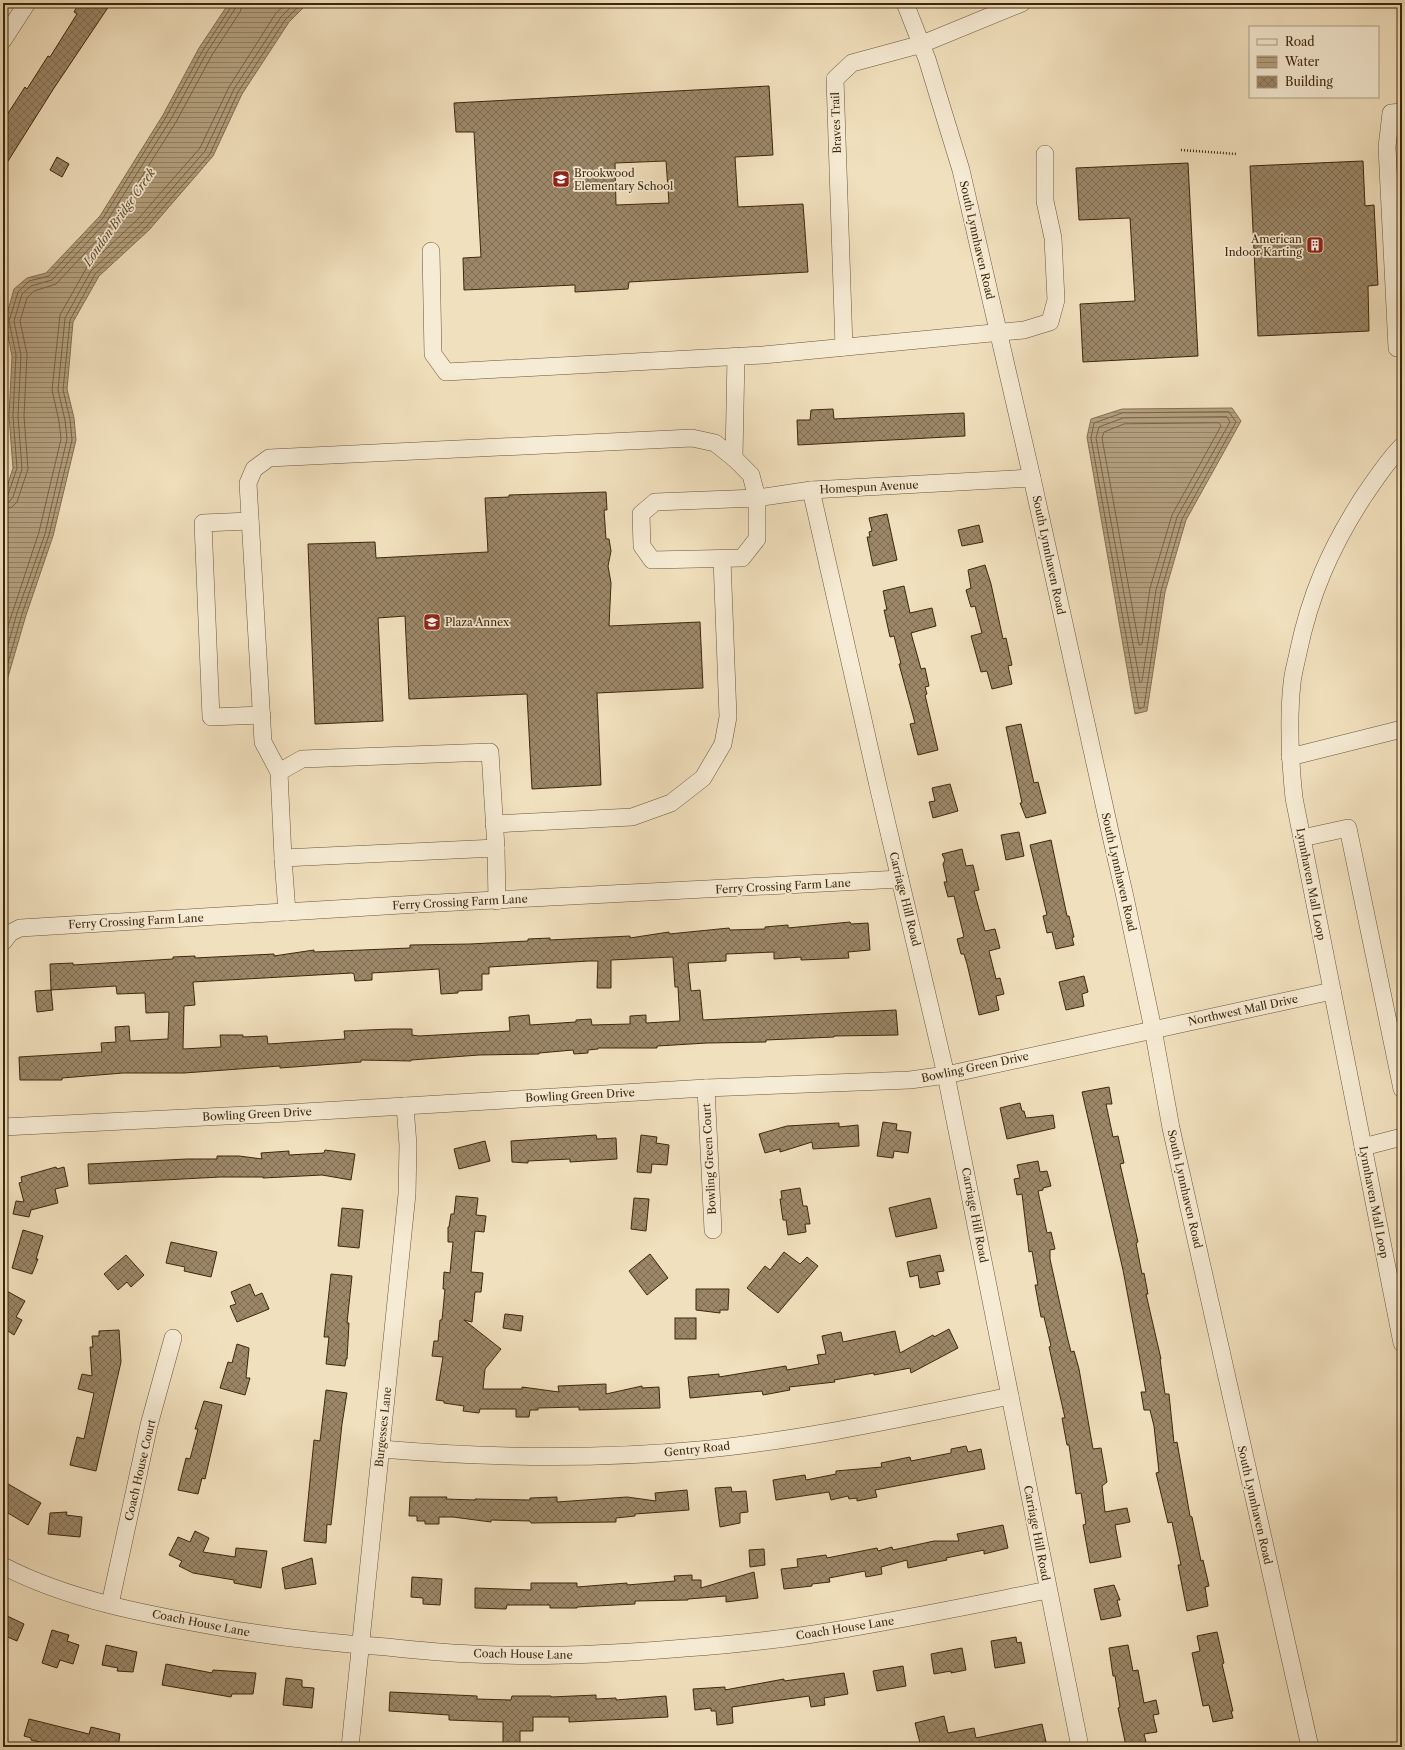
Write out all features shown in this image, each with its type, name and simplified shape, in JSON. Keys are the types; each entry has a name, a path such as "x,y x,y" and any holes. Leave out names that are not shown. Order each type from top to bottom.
{"street":[{"path":"3,40 27,3"},
{"name":"South Lynnhaven Road","path":"905,3 922,44 961,170 999,333 1153,1029 1171,1128 1310,1747"},
{"name":"Braves Trail","path":"844,347 835,79 852,63 922,44 1011,5"},
{"path":"1397,348 1387,147 1391,113 1402,112"},
{"path":"431,251 433,354 446,372 736,356 1024,330 1050,322 1056,300 1053,238 1045,201 1045,154"},
{"path":"734,458 736,356"},
{"path":"286,912 279,772 263,742 248,483 254,468 269,458 692,438 715,444 734,458 751,475 757,498 757,539 742,558 652,560 642,546 641,514 655,502 757,498 811,490"},
{"name":"Lynnhaven Mall Loop","path":"1402,446 1375,480 1350,518 1330,554 1312,598 1301,639 1292,682 1290,757 1294,798 1402,1343"},
{"name":"Homespun Avenue","path":"855,687 811,490 1032,478"},
{"path":"250,521 203,523 211,717 262,715"},
{"path":"494,824 632,817 671,803 703,778 723,744 728,717 722,558"},
{"name":"Carriage Hill Road","path":"855,687 946,1075 1080,1747"},
{"path":"1290,757 1402,729"},
{"path":"279,772 302,759 490,752 496,848 497,901"},
{"path":"1302,838 1348,828 1402,1089"},
{"path":"284,858 496,848"},
{"name":"Ferry Crossing Farm Lane","path":"3,942 10,933 20,928 900,879"},
{"name":"Northwest Mall Drive","path":"1153,1029 1332,990"},
{"name":"Bowling Green Drive","path":"3,1127 405,1106 706,1088 910,1080 946,1075 1153,1029"},
{"name":"Bowling Green Court","path":"706,1088 713,1230"},
{"name":"Burgesses Lane","path":"350,1747 407,1194 408,1146 405,1106"},
{"path":"1363,1147 1402,1137"},
{"name":"Coach House Court","path":"110,1604 149,1425 173,1338"},
{"name":"Gentry Road","path":"381,1449 460,1456 539,1458 619,1456 699,1450 779,1440 889,1421 1010,1396"},
{"name":"Coach House Lane","path":"3,1566 22,1576 58,1590 183,1621 263,1635 360,1645 474,1654 560,1655 628,1653 739,1643 806,1635 932,1614 1048,1590"}],"path":[{"path":"1181,150 1237,154"}],"water":[{"name":"London Bridge Creek","path":"229,3 308,3 289,22 242,94 213,156 149,230 99,276 73,322 67,389 74,418 76,440 53,536 26,615 3,694 3,499 13,468 9,416 12,356 5,321 14,289 27,278 46,273 100,216 163,115 199,48"},
{"path":"1232,408 1241,421 1186,520 1165,592 1147,711 1135,714 1087,437 1091,419 1122,409"}],"building":[{"path":"79,3 111,3 54,88 3,169 3,121 25,87 27,89 48,56 50,57 77,14 74,12"},
{"path":"769,86 773,155 735,157 738,207 803,204 808,272 629,282 628,289 575,292 575,285 464,290 463,258 481,257 474,132 456,132 454,103","holes":["666,161 669,203 616,205 615,163"]},
{"path":"57,157 69,164 62,177 50,170"},
{"name":"American Indoor Karting","path":"1363,161 1365,206 1374,205 1378,285 1368,286 1369,331 1258,336 1250,166"},
{"path":"1188,163 1198,356 1083,362 1080,304 1135,301 1130,218 1079,220 1076,168"},
{"path":"833,409 834,419 964,413 965,436 798,445 797,420 810,420 811,410"},
{"path":"606,492 607,510 604,510 606,539 609,539 611,551 608,566 611,583 609,626 700,622 703,688 597,693 601,785 532,789 527,694 409,699 405,616 378,618 383,721 315,724 308,544 375,542 376,558 488,552 485,498 509,497 509,495"},
{"path":"887,514 897,560 873,566 867,537 870,537 869,532 872,531 869,518"},
{"path":"979,525 983,542 962,546 958,530"},
{"path":"985,565 991,584 1003,639 1006,638 1012,665 1008,666 1012,684 992,689 987,671 981,672 971,636 982,633 975,606 971,607 966,590 971,588 968,570"},
{"path":"904,586 910,613 932,608 936,626 911,633 921,669 925,668 929,686 925,687 927,694 925,695 938,750 918,755 910,724 915,723 899,664 901,664 894,636 890,637 884,610 887,610 883,591"},
{"path":"1021,724 1034,783 1038,782 1046,813 1026,818 1020,803 1022,803 1006,727"},
{"path":"950,784 958,811 933,818 929,802 935,801 932,788"},
{"path":"1019,832 1024,856 1006,860 1001,835"},
{"path":"1051,840 1067,916 1069,916 1074,937 1072,938 1074,945 1056,949 1052,932 1047,933 1043,916 1047,915 1030,845"},
{"path":"962,849 966,866 973,865 979,890 974,891 985,931 995,929 1000,948 989,951 996,979 1000,978 1004,994 996,996 999,1010 979,1015 967,964 964,954 961,954 957,939 964,937 954,896 948,897 944,882 947,882 943,864 945,860 942,854"},
{"path":"850,922 851,924 868,923 870,950 848,952 849,958 801,960 801,957 774,959 774,952 726,954 726,961 688,963 691,991 700,990 703,1020 896,1010 898,1035 834,1036 766,1040 766,1042 657,1046 657,1048 598,1048 588,1050 588,1053 574,1054 573,1050 539,1054 479,1055 411,1061 361,1060 361,1062 280,1068 280,1066 184,1073 123,1073 62,1078 62,1080 20,1080 19,1057 102,1052 101,1043 116,1042 115,1027 129,1026 130,1041 168,1039 169,1012 146,1013 145,993 117,994 116,986 51,990 50,964 73,963 73,965 173,959 173,957 195,956 195,958 274,954 274,956 314,950 314,952 410,948 410,945 470,944 528,941 528,939 550,938 550,940 630,936 630,938 669,932 669,934 729,928 730,930 765,929 765,927 788,925 788,928","holes":["673,957 675,987 678,987 680,1021 646,1023 646,1015 630,1016 630,1024 592,1025 591,1019 576,1020 576,1022 530,1025 529,1015 509,1017 510,1031 419,1036 412,1035 412,1029 344,1031 345,1039 268,1044 267,1036 243,1037 243,1035 220,1035 221,1047 183,1049 184,1006 195,1005 193,982 352,973 354,974 355,981 372,980 372,973 439,969 441,994 458,993 458,991 482,990 482,974 489,974 489,967 598,961 597,988 611,988 611,960"]},
{"path":"1084,976 1088,992 1082,994 1084,1006 1066,1010 1059,982"},
{"path":"51,990 53,1010 37,1012 35,991"},
{"path":"1109,1087 1112,1104 1106,1104 1113,1137 1118,1136 1124,1163 1120,1164 1138,1242 1136,1243 1142,1274 1144,1273 1148,1294 1146,1294 1161,1359 1165,1394 1169,1394 1174,1443 1177,1442 1190,1516 1192,1517 1201,1561 1203,1560 1209,1586 1205,1587 1208,1606 1187,1611 1178,1565 1181,1565 1172,1522 1168,1523 1156,1473 1159,1472 1154,1426 1150,1410 1144,1410 1141,1392 1146,1392 1123,1270 1082,1092"},
{"path":"1020,1103 1026,1118 1053,1115 1055,1128 1007,1139 1000,1108"},
{"path":"883,1122 897,1124 896,1130 911,1132 908,1153 894,1151 893,1158 877,1156"},
{"path":"839,1123 839,1127 858,1125 859,1146 813,1149 812,1142 780,1152 780,1149 765,1153 759,1134 787,1126"},
{"path":"596,1135 597,1139 616,1138 617,1159 570,1162 570,1159 528,1161 528,1163 512,1162 511,1141"},
{"path":"641,1135 657,1137 656,1143 669,1145 667,1165 652,1164 651,1173 637,1172"},
{"path":"485,1141 490,1161 459,1169 454,1149"},
{"path":"325,1150 355,1154 351,1180 322,1175 263,1178 220,1177 89,1184 88,1164 217,1159 217,1156 239,1156 262,1159 261,1153 289,1151 289,1155 324,1153"},
{"path":"1038,1161 1040,1172 1047,1171 1051,1186 1038,1191 1047,1233 1051,1232 1055,1249 1050,1250 1050,1259 1071,1352 1074,1351 1079,1369 1093,1449 1101,1448 1107,1482 1102,1486 1105,1512 1127,1508 1130,1522 1115,1525 1121,1557 1090,1563 1083,1525 1086,1524 1081,1493 1076,1494 1069,1445 1067,1445 1062,1418 1065,1418 1049,1347 1051,1346 1044,1317 1041,1317 1035,1285 1038,1285 1032,1251 1029,1252 1022,1194 1017,1195 1014,1179 1020,1178 1017,1165"},
{"path":"56,1167 57,1169 64,1167 68,1186 55,1189 58,1203 31,1210 29,1217 13,1214 16,1201 24,1202 19,1183 22,1182 21,1177"},
{"path":"800,1188 803,1206 807,1206 810,1224 805,1224 806,1232 788,1235 786,1220 783,1220 780,1199 782,1199 781,1191"},
{"path":"456,1196 478,1198 476,1215 486,1216 484,1232 475,1231 471,1272 483,1273 481,1292 475,1292 472,1322 464,1320 501,1349 485,1369 483,1389 522,1389 522,1387 559,1392 558,1386 606,1384 606,1394 642,1386 642,1388 659,1387 660,1408 579,1410 579,1407 538,1408 538,1410 530,1410 529,1417 516,1417 516,1409 480,1409 479,1413 463,1411 464,1406 444,1403 444,1401 436,1400 443,1357 432,1356 434,1341 438,1341 440,1320 442,1320 445,1289 443,1289 444,1272 450,1273 453,1242 448,1242 448,1227 451,1214 454,1214"},
{"path":"634,1198 649,1199 646,1231 631,1229"},
{"path":"930,1198 937,1228 896,1237 889,1208"},
{"path":"342,1208 363,1210 359,1248 338,1246"},
{"path":"23,1230 43,1236 36,1259 38,1259 32,1274 12,1268"},
{"path":"171,1242 217,1252 211,1277 184,1271 185,1267 166,1263"},
{"path":"784,1252 800,1264 807,1257 818,1266 778,1313 747,1288 765,1266 770,1270"},
{"path":"650,1254 668,1278 647,1295 629,1271"},
{"path":"126,1255 144,1275 131,1287 127,1282 118,1290 104,1274"},
{"path":"940,1255 944,1271 937,1272 940,1284 920,1288 918,1275 910,1277 907,1262"},
{"path":"331,1274 352,1276 347,1323 349,1323 347,1359 345,1366 326,1364 329,1337 324,1337"},
{"path":"250,1284 255,1296 262,1293 269,1309 237,1322 230,1306 236,1304 231,1292"},
{"path":"3,1289 25,1301 16,1317 22,1320 14,1335 8,1331 3,1341"},
{"path":"696,1289 729,1289 728,1310 720,1310 720,1313 696,1310"},
{"path":"505,1314 523,1316 521,1331 503,1328"},
{"path":"675,1318 696,1318 696,1339 675,1339"},
{"path":"949,1329 958,1348 911,1373 910,1368 874,1375 874,1373 834,1380 835,1382 789,1387 790,1390 763,1395 762,1391 690,1398 688,1377 719,1374 719,1377 786,1366 787,1370 819,1364 817,1355 826,1354 822,1336 841,1332 843,1342 895,1331 900,1353 933,1335 934,1337"},
{"path":"119,1330 121,1362 96,1471 70,1465 77,1437 84,1439 94,1393 78,1389 82,1374 92,1376 90,1347 93,1347 92,1336 99,1336 99,1331"},
{"path":"237,1344 249,1348 246,1378 250,1378 245,1395 220,1388 228,1362 232,1363"},
{"path":"326,1390 347,1393 342,1424 331,1525 327,1524 326,1543 304,1541 314,1440 320,1441"},
{"path":"204,1401 222,1405 205,1479 202,1478 198,1494 178,1490 186,1458 190,1459 198,1429 195,1429"},
{"path":"966,1446 968,1452 981,1449 985,1469 875,1490 877,1497 857,1501 857,1498 849,1499 848,1496 831,1500 829,1492 776,1500 773,1480 805,1475 806,1480 836,1474 836,1471 882,1467 881,1463 910,1457 911,1461 951,1453 951,1449"},
{"path":"3,1481 41,1503 28,1525 3,1510"},
{"path":"731,1487 732,1492 746,1491 748,1512 740,1513 740,1523 720,1527 715,1488"},
{"path":"687,1490 689,1510 635,1514 635,1516 616,1518 616,1522 531,1523 530,1521 491,1520 491,1522 453,1517 439,1517 439,1524 425,1524 425,1521 417,1521 417,1516 409,1516 410,1497 447,1497 446,1499 475,1500 530,1500 530,1498 557,1497 557,1502 627,1497 656,1501 655,1493"},
{"path":"67,1512 66,1515 82,1517 80,1537 48,1534 50,1513"},
{"path":"1003,1525 1008,1548 984,1554 984,1550 946,1558 947,1560 908,1568 907,1560 881,1567 882,1574 866,1577 865,1571 829,1578 830,1582 812,1584 812,1586 784,1589 781,1569 798,1567 797,1559 826,1555 827,1558 877,1548 878,1551 892,1547 893,1550 934,1541 959,1541 957,1534"},
{"path":"195,1531 209,1538 203,1552 235,1557 236,1548 267,1551 261,1588 234,1583 234,1580 193,1573 179,1566 182,1561 169,1555 178,1537 190,1542"},
{"path":"764,1549 765,1565 750,1567 749,1550"},
{"path":"312,1558 316,1584 285,1589 282,1568"},
{"path":"754,1572 758,1598 726,1602 726,1596 688,1600 635,1601 635,1604 577,1608 550,1608 550,1605 507,1605 506,1609 475,1608 475,1588 531,1590 531,1583 577,1583 577,1587 627,1583 627,1585 675,1581 674,1576 692,1575 692,1580 701,1580 701,1588"},
{"path":"412,1577 442,1579 440,1605 423,1604 423,1598 411,1597"},
{"path":"1114,1585 1120,1600 1117,1600 1121,1616 1101,1620 1094,1589"},
{"path":"3,1614 24,1624 17,1641 3,1635"},
{"path":"52,1630 69,1635 67,1641 79,1645 73,1664 60,1660 57,1668 42,1663"},
{"path":"1217,1632 1224,1663 1222,1664 1233,1711 1231,1711 1233,1718 1213,1722 1209,1705 1203,1706 1192,1653 1200,1651 1197,1636"},
{"path":"1016,1637 1017,1643 1021,1642 1025,1663 995,1668 991,1641"},
{"path":"106,1645 137,1652 133,1672 117,1671 118,1668 102,1665"},
{"path":"1128,1645 1133,1671 1138,1670 1144,1703 1156,1700 1159,1714 1153,1715 1157,1732 1144,1734 1146,1742 1126,1746 1118,1708 1120,1707 1109,1648"},
{"path":"962,1648 966,1670 934,1674 931,1654"},
{"path":"166,1664 212,1673 213,1670 256,1673 253,1694 232,1694 231,1697 162,1685"},
{"path":"903,1666 906,1686 877,1691 873,1671"},
{"path":"844,1673 848,1694 824,1698 825,1705 811,1707 809,1696 732,1707 733,1723 717,1725 716,1711 711,1711 711,1708 695,1710 693,1689 725,1687 725,1690 784,1679 784,1681"},
{"path":"286,1678 302,1680 302,1687 314,1688 312,1708 283,1705"},
{"path":"390,1692 477,1696 477,1699 511,1700 512,1696 551,1697 596,1695 596,1699 616,1698 616,1700 666,1696 668,1717 569,1722 569,1717 533,1717 533,1731 520,1731 520,1747 503,1747 503,1722 449,1720 449,1715 389,1711"},
{"path":"944,1716 948,1733 974,1728 976,1738 1042,1724 1046,1742 1027,1747 921,1747 915,1723"},
{"path":"29,1719 89,1734 91,1727 120,1734 118,1747 62,1747 31,1740 31,1738 24,1736"}],"place":[{"name":"Brookwood Elementary School","path":"561,179"},
{"name":"American Indoor Karting","path":"1315,245"},
{"name":"Plaza Annex","path":"432,622"}]}
